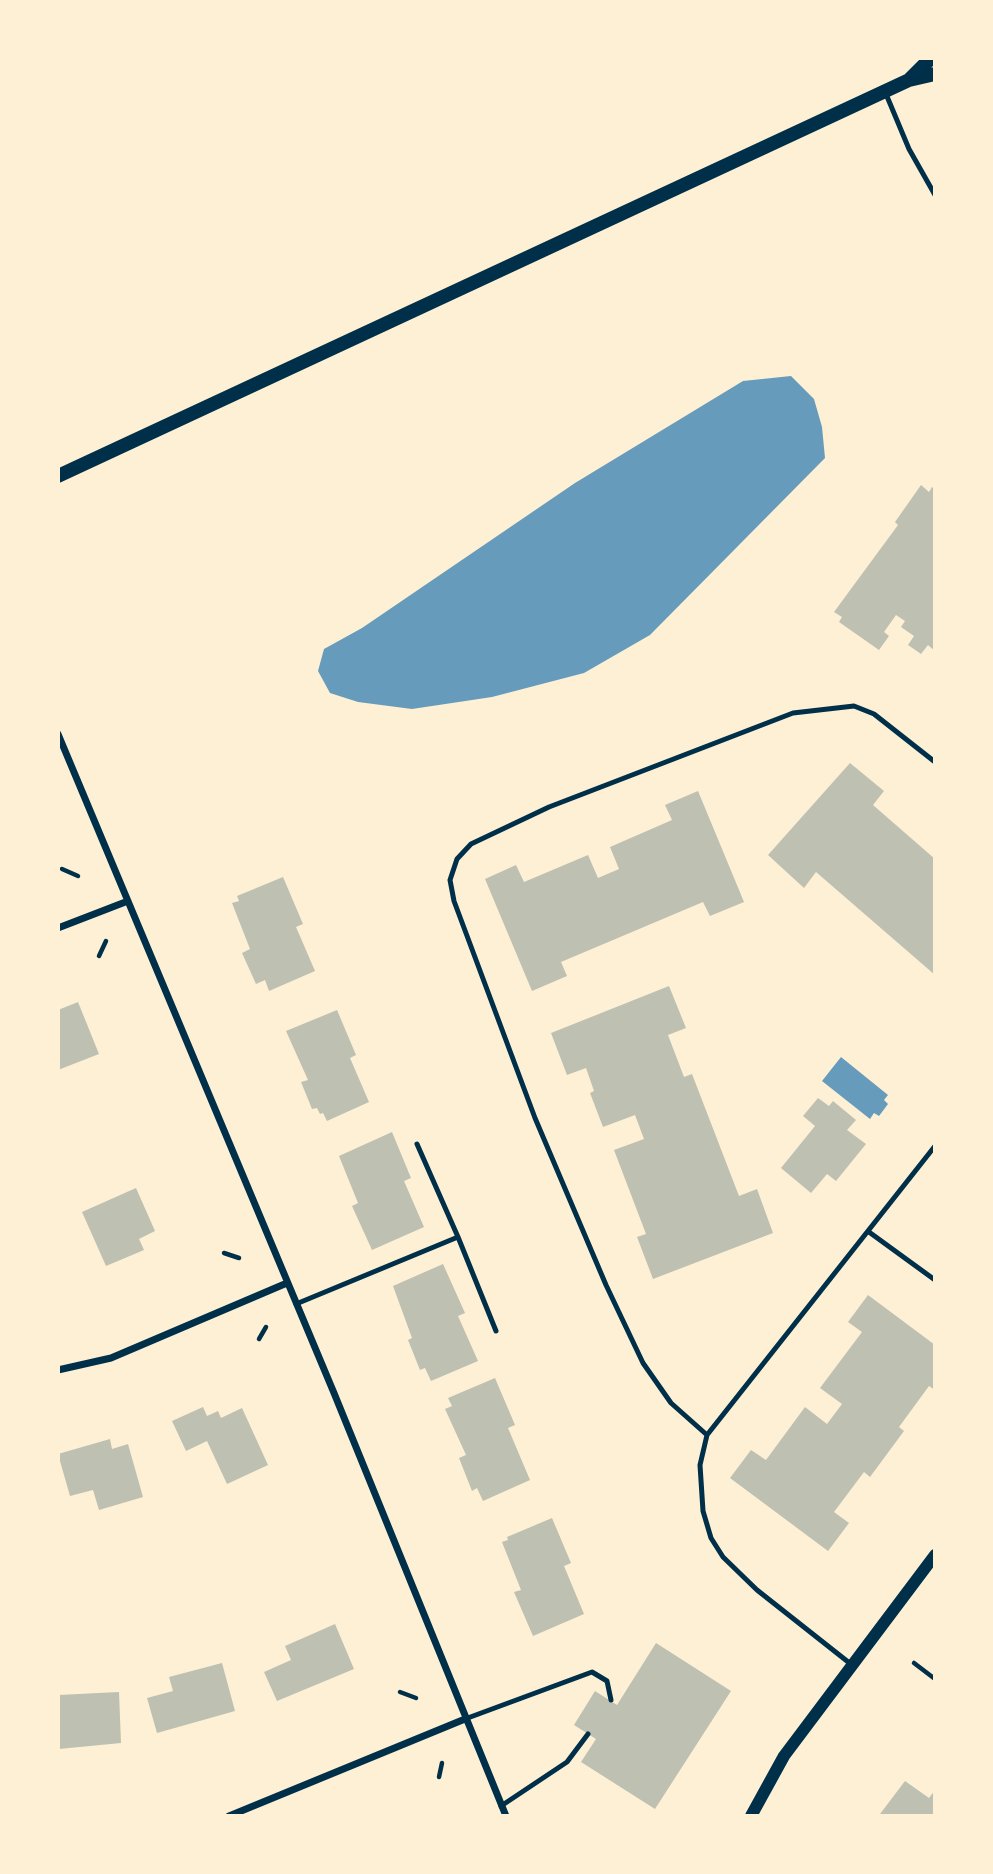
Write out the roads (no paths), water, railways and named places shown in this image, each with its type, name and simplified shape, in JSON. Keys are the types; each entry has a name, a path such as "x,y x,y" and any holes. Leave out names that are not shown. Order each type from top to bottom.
{"main road":[{"path":"909,80 931,58"},
{"path":"58,476 885,91 909,80 935,74"}],"street":[{"path":"58,734 506,1816"},
{"path":"58,928 128,901"},
{"path":"58,1370 111,1358 287,1283"},
{"path":"751,1816 784,1756 935,1555"},
{"path":"229,1816 465,1719"}],"lane":[{"path":"885,91 909,149 935,195"},
{"path":"707,1435 671,1403 643,1363 606,1285 535,1118 454,901 450,880 457,859 471,844 549,807 793,713 854,706 874,714 935,762"},
{"path":"417,1144 496,1331"},
{"path":"852,1665 757,1590 723,1557 711,1538 703,1511 700,1465 707,1435 935,1146"},
{"path":"869,1232 935,1280"},
{"path":"296,1304 458,1237"},
{"path":"465,1719 592,1672 607,1681 611,1700"},
{"path":"501,1806 567,1762 588,1734"}],"water":[{"path":"791,376 814,399 822,427 825,458 650,635 584,673 492,697 412,709 358,702 330,693 318,671 324,649 362,628 575,483 743,381"},
{"path":"841,1057 888,1095 884,1100 888,1104 879,1116 874,1113 870,1119 822,1081"}]}
